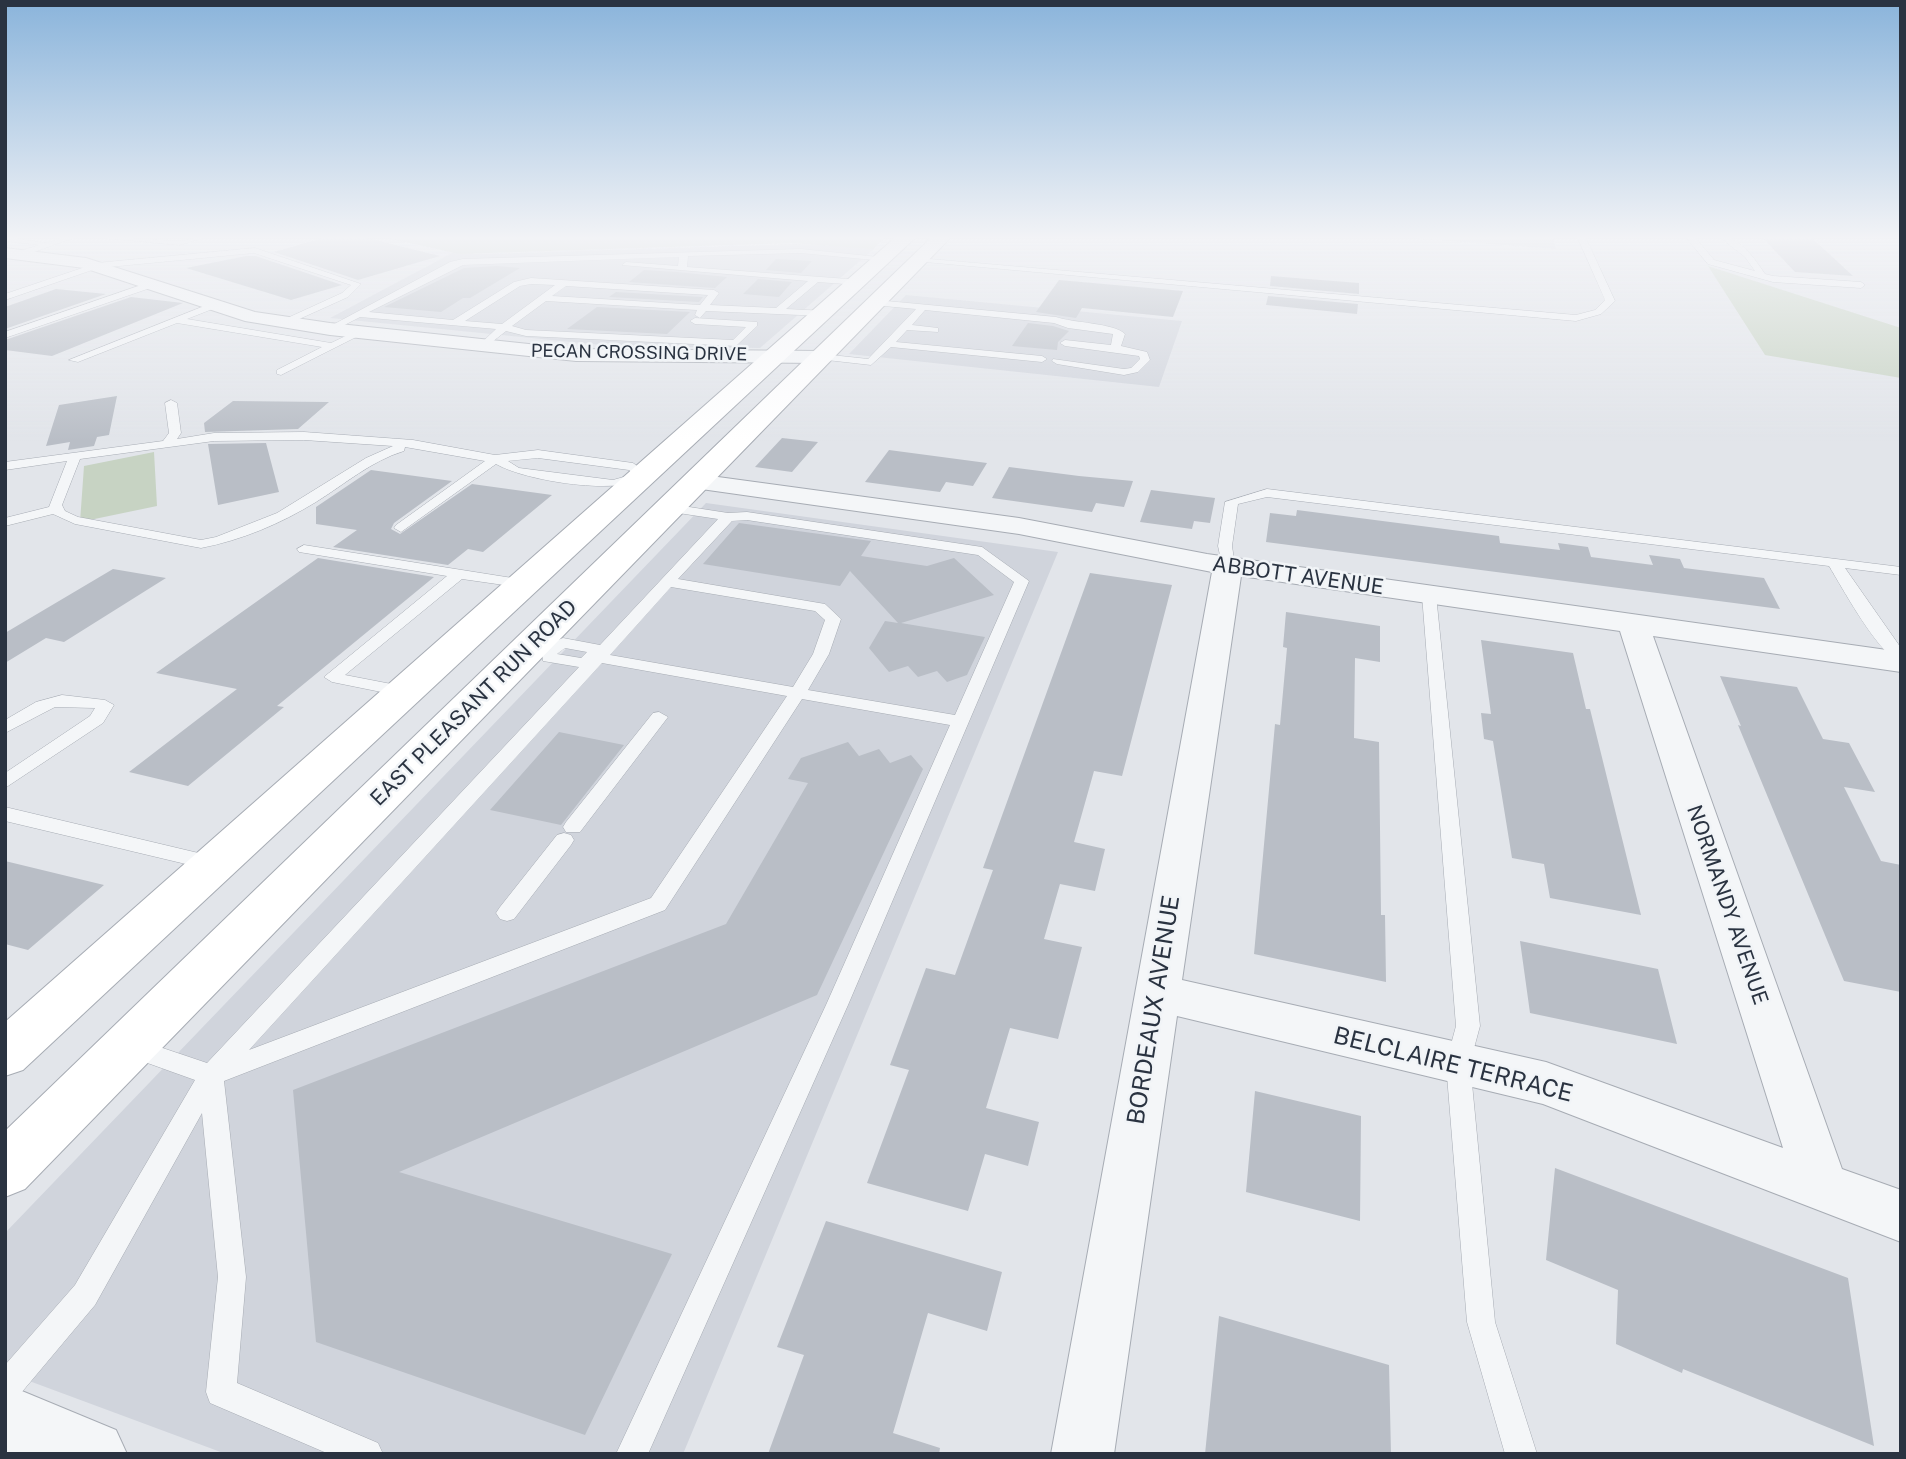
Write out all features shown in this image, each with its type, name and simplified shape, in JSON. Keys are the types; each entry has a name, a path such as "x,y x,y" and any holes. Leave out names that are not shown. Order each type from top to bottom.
{"main road":[{"path":"5,1054 834,304"},
{"name":"EAST PLEASANT RUN ROAD","path":"5,1170 541,647 670,508 875,304"},
{"path":"645,476 696,482"},
{"path":"469,635 541,647"}],"street":[{"name":"PECAN CROSSING DRIVE","path":"207,304 286,322 331,338 358,323 482,346 576,355 822,357"},
{"name":"ABBOTT AVENUE","path":"696,482 1019,526 1228,566 1901,659"},
{"name":"BORDEAUX AVENUE","path":"1082,1454 1228,566"},
{"name":"NORMANDY AVENUE","path":"1633,624 1822,1186"},
{"name":"BELCLAIRE TERRACE","path":"1156,993 1546,1083 1901,1216"},
{"path":"5,1418 92,1454"}],"lane":[{"path":"5,335 95,304"},
{"path":"286,322 325,304"},
{"path":"358,323 388,304"},
{"path":"455,323 485,304"},
{"path":"482,346 536,304"},
{"path":"641,304 824,313"},
{"path":"640,356 667,338 689,328 706,304"},
{"path":"778,311 786,304"},
{"path":"889,304 1056,320 1068,325 1116,331 1120,334 1115,348"},
{"path":"1415,304 1576,318 1598,312 1607,304"},
{"path":"74,360 212,306"},
{"path":"822,357 871,362 923,307"},
{"path":"175,320 331,338"},
{"path":"358,323 455,323 504,327 526,333 736,343 754,324 695,321"},
{"path":"905,327 935,330"},
{"path":"281,372 331,338"},
{"path":"1060,361 1124,372 1134,370 1146,360 1143,354 1134,350 1065,343"},
{"path":"889,344 1042,359"},
{"path":"167,443 175,433 171,403"},
{"path":"5,466 167,443 259,436 413,444 495,459 538,454 633,467 645,476"},
{"path":"75,457 55,505 60,514 75,520 183,542 220,541 297,507 368,459 413,444"},
{"path":"495,459 516,471 613,484 645,476"},
{"path":"401,528 495,459"},
{"path":"1228,566 1226,546 1232,502 1267,493 1901,571"},
{"path":"632,1454 837,1005 1022,581 982,551 747,516 728,517 670,508"},
{"path":"5,522 57,509"},
{"path":"5,1388 85,1295 211,1075 728,517"},
{"path":"304,549 524,584"},
{"path":"1834,563 1901,659"},
{"path":"406,692 332,677 459,574"},
{"path":"129,1047 211,1075 658,904 821,654 833,619 820,607 668,582"},
{"path":"1429,595 1468,1026 1458,1063 1481,1322 1521,1454"},
{"path":"541,647 549,658 583,663 597,658 961,722"},
{"path":"5,728 45,702 67,698 105,705 97,719 5,782"},
{"path":"507,913 659,717"},
{"path":"5,814 215,864"},
{"path":"211,1075 232,1277 221,1392 367,1454"}],"shaded area":[{"path":"356,304 810,304 760,348 612,346 330,318"},
{"path":"897,304 1002,304 1182,321 1159,387 849,354"},
{"path":"706,503 1058,552 683,1454 226,1454 5,1372 5,1233"}],"green space":[{"path":"1732,304 1827,304 1901,328 1901,378 1765,355"},
{"path":"154,452 157,506 80,522 84,466"}],"building":[{"path":"13,304 77,304 5,329 5,307"},
{"path":"110,304 180,304 52,356 5,350 5,340"},
{"path":"390,304 453,304 441,312 384,307"},
{"path":"1042,304 1178,304 1173,317 1082,308 1076,318 1036,312"},
{"path":"1266,304 1358,304 1357,314"},
{"path":"597,307 690,312 667,334 567,329"},
{"path":"1028,323 1069,331 1058,342 1057,350 1012,346"},
{"path":"117,396 109,435 97,437 94,446 68,450 70,442 46,446 59,405"},
{"path":"233,401 329,402 298,429 205,432 204,423"},
{"path":"782,438 818,442 792,472 755,467"},
{"path":"266,443 279,492 218,505 208,444"},
{"path":"889,450 987,463 973,486 946,482 940,492 865,482"},
{"path":"1009,467 1133,481 1124,507 1096,503 1092,512 992,498"},
{"path":"371,470 452,481 394,523 391,529 400,534 472,484 552,495 483,552 468,549 448,565 333,547 357,530 316,524 316,507"},
{"path":"1151,490 1215,498 1210,523 1194,521 1192,529 1140,522"},
{"path":"1297,510 1499,536 1500,543 1560,550 1558,543 1588,547 1591,557 1653,565 1649,555 1680,559 1684,568 1764,578 1780,609 1266,542 1270,513 1296,516"},
{"path":"739,523 871,541 861,556 927,566 954,558 994,595 901,623 985,637 967,675 947,682 937,671 918,677 908,666 889,672 869,648 885,621 898,623 850,571 840,586 703,564"},
{"path":"318,558 434,577 277,706 284,707 188,786 129,772 237,689 156,673"},
{"path":"113,569 166,578 64,642 46,638 5,663 5,633"},
{"path":"1090,573 1172,585 1122,776 1094,771 1074,842 1105,849 1095,891 1060,884 1044,939 1082,947 1058,1039 1010,1028 986,1108 1039,1122 1028,1166 985,1154 968,1211 867,1183 909,1070 890,1065 926,968 955,975 993,870 983,868"},
{"path":"1286,612 1380,626 1380,662 1355,658 1354,738 1379,742 1381,915 1385,915 1386,982 1254,954 1275,724 1280,725 1287,648 1283,647"},
{"path":"1481,640 1573,653 1586,709 1590,709 1641,915 1550,898 1544,864 1512,858 1493,741 1484,739 1481,713 1491,714"},
{"path":"1720,676 1797,687 1823,739 1849,743 1875,792 1844,787 1881,861 1901,865 1901,992 1844,981"},
{"path":"559,732 624,745 561,825 490,810"},
{"path":"848,742 859,756 879,749 890,763 911,755 923,769 817,995 399,1172 672,1254 585,1435 316,1342 293,1090 726,924 808,783 788,779 801,758"},
{"path":"5,861 104,885 28,950 5,944"},
{"path":"1520,941 1658,969 1677,1044 1530,1013"},
{"path":"1255,1091 1361,1116 1360,1221 1246,1192"},
{"path":"1555,1168 1848,1278 1874,1446 1683,1369 1682,1373 1616,1344 1618,1290 1546,1260"},
{"path":"826,1221 1002,1272 987,1331 928,1313 893,1433 940,1448 939,1454 768,1454 804,1355 777,1347"},
{"path":"1219,1316 1389,1365 1391,1454 1205,1454"}]}
